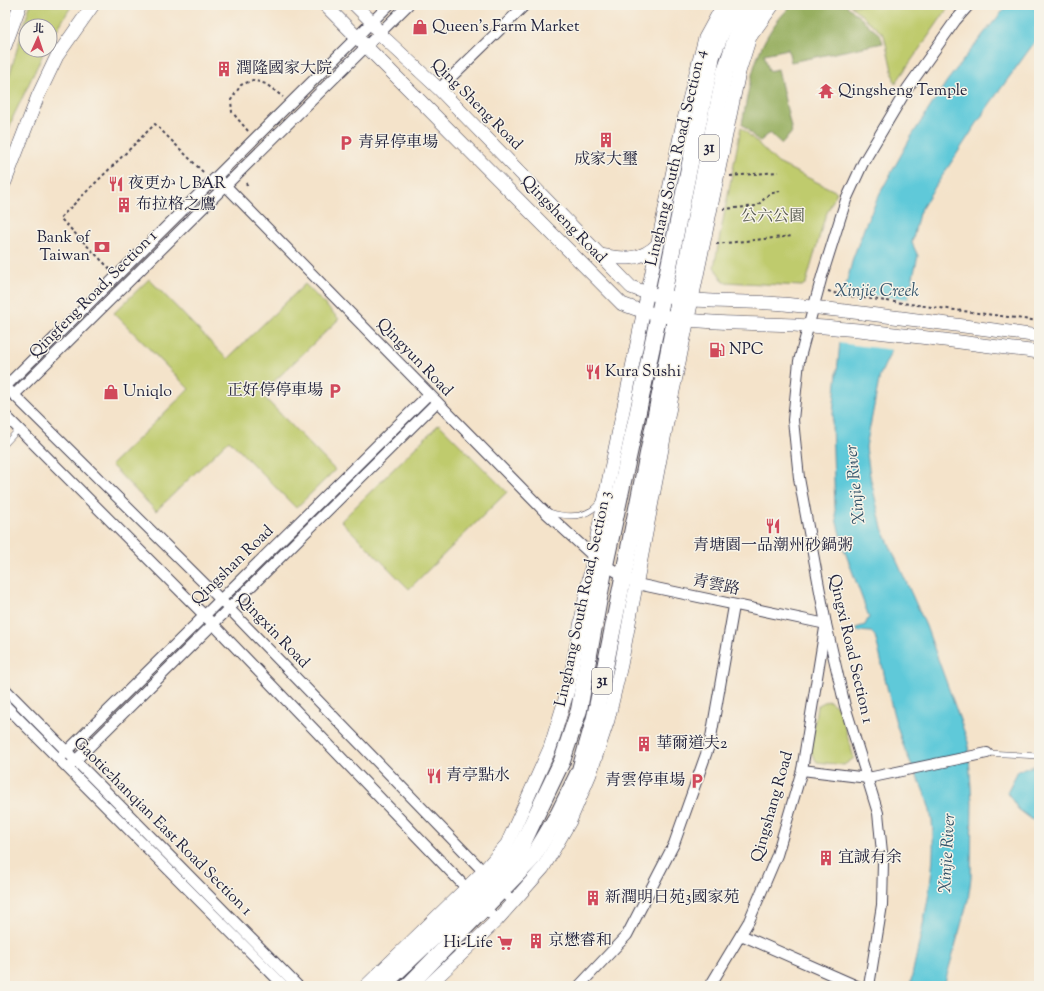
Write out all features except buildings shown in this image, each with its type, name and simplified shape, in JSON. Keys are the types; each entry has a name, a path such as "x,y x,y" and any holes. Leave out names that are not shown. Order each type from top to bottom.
{"main road":[{"name":"Linghang South Road, Section 4","path":"656,293 689,166 712,56 724,26 738,5"},
{"name":"Linghang South Road, Section 4","path":"685,298 725,71 738,32 756,5"},
{"name":"Linghang South Road, Section 3","path":"382,986 475,898 519,851 562,761 579,710 599,560 656,293"},
{"name":"Linghang South Road, Section 3","path":"492,881 531,860 559,813 580,770 595,717 623,575 685,298"},
{"name":"Linghang South Road, Section 3","path":"408,986 475,898"}],"street":[{"path":"5,46 20,5"},
{"path":"5,182 38,96 57,56 93,5"},
{"name":"Qingsheng Road","path":"325,5 455,134 622,304 651,314 681,319 811,317 839,311 1039,336"},
{"name":"Qing Sheng Road","path":"355,5 372,22 379,33 439,89 631,286 656,293 685,298"},
{"name":"Qingfeng Road, Section 1","path":"14,395 226,185 361,42 372,22 389,5"},
{"path":"361,42 379,33 408,5"},
{"path":"439,89 525,5"},
{"name":"Linghang South Road, Section 4","path":"656,293 658,244 688,105 705,38 723,5"},
{"name":"31","path":"685,298 739,72 750,37 773,5"},
{"name":"Qingxi Road Section 1","path":"869,986 882,905 883,862 878,813 845,706 826,624 798,478 793,420 799,361 846,200 863,163 907,89 955,21 969,5"},
{"name":"Qingfeng Road, Section 1","path":"5,387 217,177 361,42"},
{"path":"688,105 689,166"},
{"name":"Qingyun Road","path":"217,177 543,510 599,560"},
{"path":"600,255 633,259 645,254 658,244"},
{"name":"Qingsheng Road","path":"685,298 793,305 811,317 837,329 1039,352"},
{"name":"Linghang South Road, Section 3","path":"599,560 606,491 651,314"},
{"name":"Linghang South Road, Section 3","path":"428,986 497,920 543,868 570,821 590,774 608,720 621,665 637,584 681,319"},
{"name":"Qingxin Road","path":"5,387 229,608 513,902"},
{"name":"Qingshan Road","path":"59,759 429,394"},
{"name":"Qingshan Road","path":"72,765 437,402"},
{"path":"5,415 205,615 497,920"},
{"name":"青雲路","path":"599,560 637,584 734,606 826,624"},
{"path":"579,986 627,935 674,844 710,743 734,606"},
{"name":"Qingshang Road","path":"710,986 749,921 777,855 802,770 826,624"},
{"name":"Gaotiezhanqian East Road Section 1","path":"5,689 67,752 72,765 284,986"},
{"name":"Gaotiezhanqian East Road Section 1","path":"5,705 59,759 72,765 298,986"},
{"path":"802,770 868,778 988,753"},
{"name":"Linghang South Road, Section 3","path":"366,986 475,898"},
{"path":"741,935 857,986"}],"lane":[{"path":"5,444 19,429"},
{"path":"543,510 560,516 573,517 588,513 598,504 606,491"},
{"path":"988,753 1039,756"}],"path":[{"path":"249,132 232,112 231,100 241,85 253,80 266,84 284,98"},
{"path":"111,270 60,218 155,124 206,174"},
{"path":"728,177 779,172"},
{"path":"246,183 248,188"},
{"path":"722,209 757,206 769,194 780,191"},
{"path":"715,244 794,236"},
{"path":"828,291 841,295 1039,321"}],"green space":[{"path":"30,5 72,5 58,28 58,18 26,18"},
{"path":"792,5 846,5 880,35 883,43 791,62 788,49 764,54 769,71 778,69 792,132 782,144 770,133 759,142 742,124 748,90 756,60 762,46 780,18"},
{"path":"850,5 950,5 895,84 884,35"},
{"path":"18,46 18,58 41,58 13,117 5,141 6,87"},
{"name":"公六公園","path":"741,127 778,163 837,192 825,217 806,283 802,286 724,282 714,267"},
{"path":"149,279 227,359 305,284 339,319 261,394 335,470 296,508 229,440 156,511 111,465 189,389 114,313"},
{"path":"439,424 507,492 409,589 341,521"},
{"path":"828,700 839,708 854,758 844,765 817,762 810,751 817,706"}],"water":[{"name":"Xinjie Creek","path":"1008,5 1039,5 1039,36 989,105 919,213 912,243 918,256 908,298 890,354 880,375 866,447 870,476 882,528 926,626 968,742 972,803 971,878 968,900 944,986 910,986 930,883 933,842 932,821 927,799 904,747 896,724 875,636 871,632 857,631 856,628 865,625 869,617 844,549 837,523 835,508 832,424 845,290 853,258 865,226 880,193 911,137 947,81"},
{"path":"1039,764 1038,824 1018,809 1007,792 1018,771"}],"pier":[{"path":"842,292 909,299 893,350 838,343"}],"place":[{"name":"Queen's Farm Market","path":"420,27"},
{"name":"潤隆國家大院","path":"224,69"},
{"name":"Qingsheng Temple","path":"826,91"},
{"name":"成家大璽","path":"606,140"},
{"name":"青昇停車場","path":"346,143"},
{"name":"夜更かしBAR","path":"116,184"},
{"name":"布拉格之鷹","path":"124,205"},
{"name":"Bank of Taiwan","path":"102,247"},
{"name":"NPC","path":"717,350"},
{"name":"Kura Sushi","path":"593,372"},
{"name":"正好停停車場","path":"335,391"},
{"name":"Uniqlo","path":"111,392"},
{"name":"青塘園一品潮州砂鍋粥","path":"773,526"},
{"name":"華爾道夫2","path":"644,744"},
{"name":"青亭點水","path":"434,776"},
{"name":"青雲停車場","path":"697,781"},
{"name":"宜誠有余","path":"826,858"},
{"name":"新潤明日苑3國家苑","path":"593,898"},
{"name":"京懋睿和","path":"536,941"},
{"name":"Hi-Life","path":"505,943"}],"water label":[{"name":"Xinjie River","path":"856,484"},
{"name":"Xinjie River","path":"948,853"}]}
